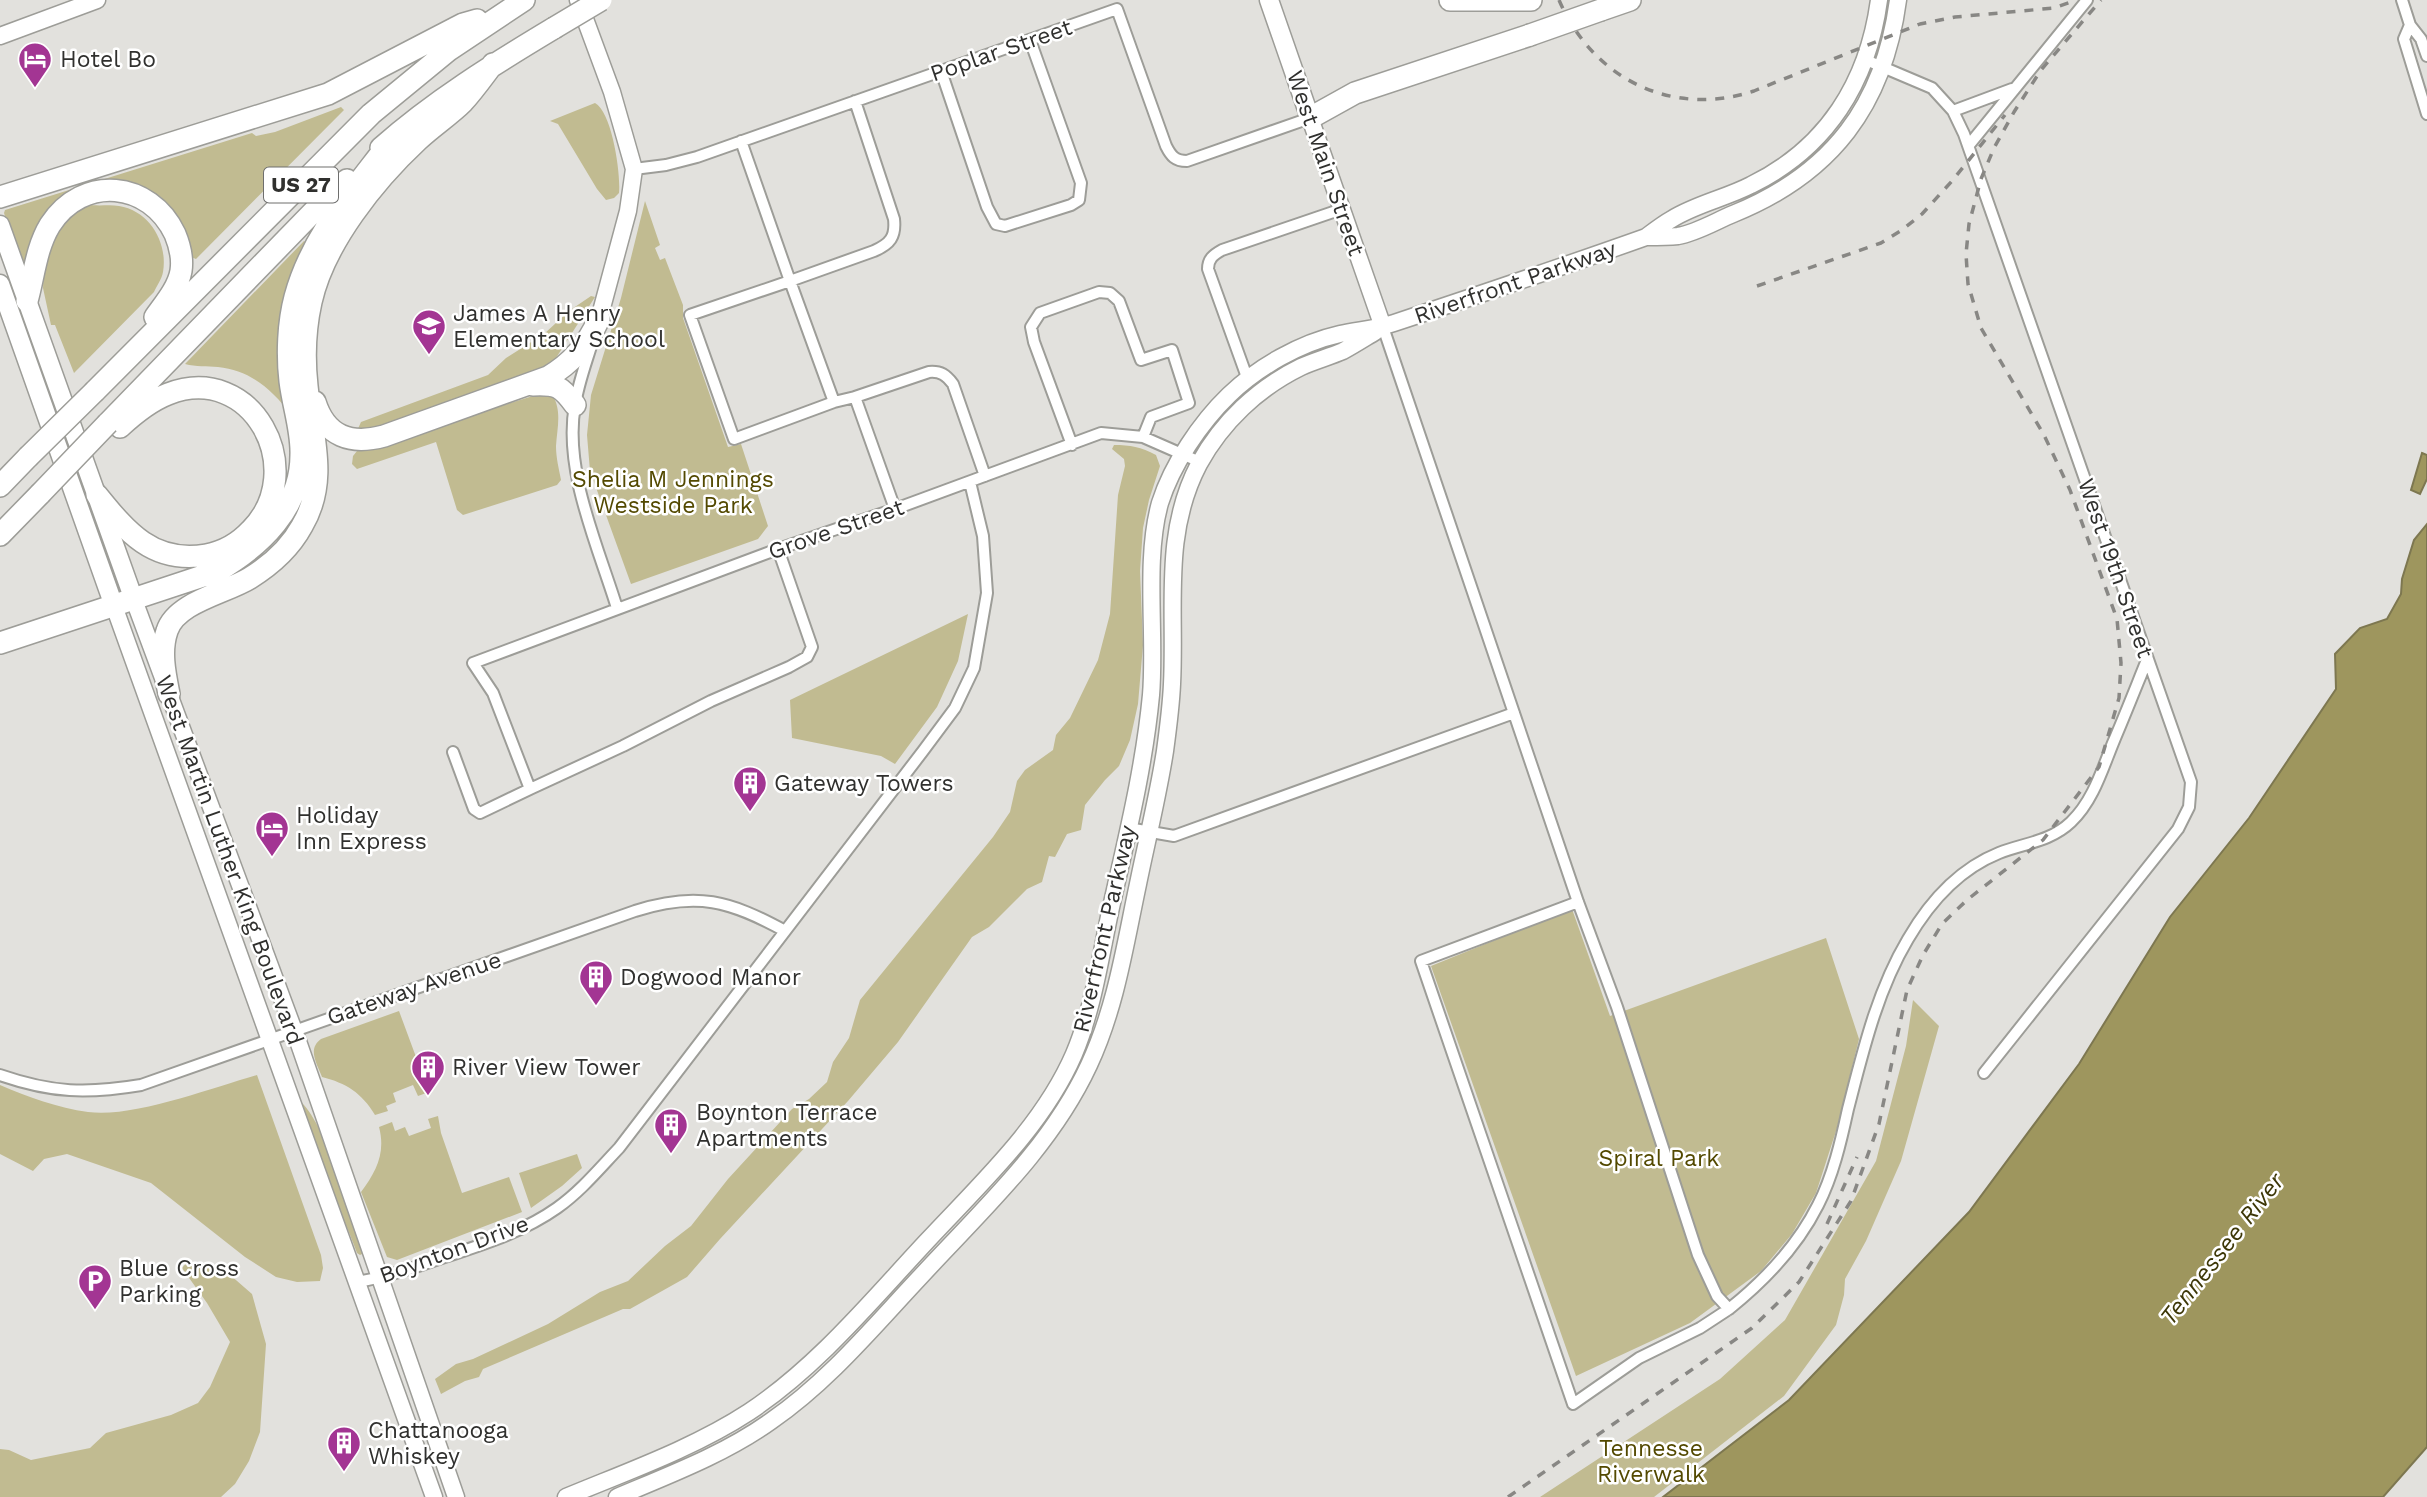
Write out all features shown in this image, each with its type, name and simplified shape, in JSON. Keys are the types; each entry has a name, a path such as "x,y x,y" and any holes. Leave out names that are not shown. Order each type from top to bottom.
{"highway":[{"name":"US 27","path":"0,486 370,114 449,50 524,0"},
{"name":"US 27","path":"0,535 108,431 314,211 392,139 493,65 601,0"},
{"path":"1450,0 1531,0"},
{"path":"1310,118 1355,93 1630,0"},
{"path":"0,197 328,94 463,24 503,12"},
{"path":"169,694 164,650 167,631 174,617 185,608 231,589 273,562 297,535 313,503 317,489 318,463 307,388 306,341 309,310 315,288 332,249 390,168 420,138 462,103 493,65"},
{"path":"0,643 200,578 233,562 260,543 286,508 299,477 302,455 290,380 290,325 295,299 313,250 326,226 392,139"},
{"path":"27,302 43,238 56,217 76,200 102,191 124,191 144,198 162,213 179,244 179,277 171,295 155,318 95,391"},
{"path":"306,341 313,395 320,415 337,434 356,440 384,436 548,377 567,364 585,345 599,319"},
{"path":"528,385 551,384 564,390 575,405"},
{"path":"96,495 123,527 143,544 167,554 193,557 218,553 234,545 257,525 272,497 276,466 274,451 267,434 245,405 225,393 206,388 169,394 108,431"}],"main road":[{"path":"0,36 74,4 97,0"},
{"path":"578,0 612,92 634,169 628,211 599,319"},
{"name":"West Main Street","path":"1269,0 1384,327"},
{"name":"Riverfront Parkway","path":"566,1497 704,1438 775,1394 838,1336 993,1169 1028,1128 1052,1094 1073,1055 1088,1012 1142,768 1151,694 1154,540 1160,505 1184,455 1206,420 1230,394 1266,366 1298,349 1338,334 1384,327 1646,237 1673,218 1748,187 1795,157 1834,118 1852,90 1866,60 1879,0"},
{"name":"Riverfront Parkway","path":"1646,237 1680,236 1758,203 1792,184 1822,159 1849,130 1884,68 1893,35 1898,0"},
{"name":"West Martin Luther King Boulevard","path":"0,225 96,495 124,603 169,694 294,1031 456,1497"},
{"name":"West Martin Luther King Boulevard","path":"0,284 124,603 269,1039 434,1497"},
{"name":"Riverfront Parkway","path":"617,1497 676,1472 745,1436 806,1395 1013,1177 1044,1140 1068,1105 1089,1065 1116,989 1164,754 1172,686 1173,558 1176,524 1186,492 1200,462 1222,428 1246,404 1276,381 1303,366 1342,351 1384,327"}],"street":[{"path":"1969,145 2087,0"},
{"path":"2402,0 2410,25 2421,39 2427,56"},
{"name":"Poplar Street","path":"634,169 666,165 741,141 1117,9 1166,146 1171,156 1179,161 1187,161 1310,118"},
{"path":"2410,25 2404,39 2427,114"},
{"path":"941,71 987,207 996,224 1005,226 1071,205 1079,200 1081,183 1030,40"},
{"name":"West 19th Street","path":"1866,60 1932,88 1953,111 1969,145 2191,782 2189,807 2178,829 1984,1073"},
{"path":"1953,111 2015,89"},
{"path":"855,102 894,219 892,240 874,251 690,315 734,439 834,402 938,371 953,384 985,476"},
{"path":"741,141 834,402"},
{"path":"1248,380 1208,269 1208,261 1222,250 1342,209"},
{"path":"1072,444 1034,342 1031,327 1040,313 1099,292 1110,293 1119,301 1141,360 1172,351 1189,403 1150,417 1143,437"},
{"path":"599,319 575,405 573,436 576,475 617,608"},
{"path":"1384,327 1699,1255 1717,1296 1729,1309"},
{"path":"855,397 895,509"},
{"name":"Grove Street","path":"530,789 493,693 473,663 778,549 1101,433 1143,437 1200,462"},
{"name":"Boynton Drive","path":"357,1282 380,1278 526,1227 557,1208 587,1183 619,1148 955,708 975,668 987,593 983,536 970,482"},
{"path":"453,752 474,809 480,813 807,657 811,647 778,549"},
{"path":"1578,902 1421,961 1573,1404 1639,1359 1700,1328 1729,1309 1770,1273 1819,1204 1839,1149 1870,1027 1889,975 1908,939 1947,887 1973,866 1999,853 2052,836 2071,822 2096,784 2147,660"},
{"path":"1128,828 1174,836 1514,713"},
{"name":"Gateway Avenue","path":"0,1075 30,1086 67,1091 103,1091 141,1085 639,909 670,902 693,899 720,902 751,912 785,931"},
{"path":"737,1420 745,1436"}],"green space":[{"path":"595,103 601,109 611,130 618,172 619,193 606,200 558,124 550,121"},
{"path":"341,107 344,110 196,259 191,257 186,238 172,209 157,194 135,187 92,186 27,262 21,265 5,210 252,133 256,136 275,132"},
{"name":"Shelia M Jennings Westside Park","path":"645,201 660,245 655,248 660,260 665,258 683,305 683,318 728,447 741,444 768,526 758,539 631,584 590,471 587,435 591,395 621,298"},
{"path":"87,204 115,205 140,214 154,230 163,250 164,261 161,280 154,292 74,373 55,325 51,325 43,288 44,260 63,219"},
{"path":"304,241 308,244 291,415 277,397 240,372 185,364"},
{"path":"591,296 595,297 556,358 514,387 388,431 357,431 361,422 488,375 506,358 544,334 569,311"},
{"path":"536,395 553,396 556,402 556,450 561,480 557,485 463,515 457,510 436,442 357,469 352,464 357,451"},
{"path":"1114,445 1151,452 1156,455 1160,466 1143,528 1140,571 1143,645 1138,704 1130,740 1119,766 1085,805 1081,830 1067,834 1055,857 1049,856 1042,882 1027,889 989,927 972,937 898,1042 848,1101 687,1277 630,1309 623,1309 483,1369 479,1377 441,1394 435,1379 456,1364 473,1359 548,1324 600,1292 628,1281 691,1226 728,1179 792,1109 809,1099 827,1082 833,1062 849,1038 860,1000 993,837 1010,812 1017,781 1025,770 1053,750 1056,735 1070,718 1098,660 1110,614 1118,495 1125,466 1124,459 1112,449"},
{"path":"968,614 958,661 937,707 895,764 881,756 792,738 790,700"},
{"name":"Spiral Park","path":"1572,909 1610,1016 1826,938 1859,1039 1837,1128 1816,1193 1792,1234 1761,1271 1690,1323 1576,1376 1431,966"},
{"name":"Tennesse Riverwalk","path":"1913,1000 1939,1026 1901,1161 1866,1241 1845,1279 1836,1325 1784,1396 1654,1497 1540,1497 1720,1379 1785,1320 1876,1161 1906,1046"},
{"path":"399,1011 429,1092 418,1096 413,1085 393,1093 396,1102 386,1106 388,1111 375,1115 353,1090 322,1077 314,1057 315,1047 321,1039"},
{"path":"257,1075 321,1255 323,1268 320,1281 297,1282 276,1277 245,1257 151,1183 67,1154 44,1159 33,1171 0,1154 0,1085 66,1108 107,1113 173,1101"},
{"path":"301,1102 311,1114 329,1151 364,1253 360,1255 317,1160"},
{"path":"438,1116 441,1133 462,1193 509,1177 522,1212 397,1260 387,1257 361,1192 378,1162 381,1145 379,1127 392,1122 395,1131 405,1127 409,1136 431,1128 428,1119"},
{"path":"577,1154 582,1168 531,1208 519,1173"},
{"path":"188,1261 221,1267 252,1294 266,1344 260,1432 249,1461 235,1484 221,1497 0,1497 0,1449 31,1460 90,1448 106,1433 171,1415 198,1403 210,1387 230,1342 182,1268"}],"water":[{"path":"2422,453 2427,455 2427,479 2420,494 2411,490"},
{"name":"Tennessee River","path":"2427,524 2427,1447 2383,1497 1663,1497 1789,1400 1969,1212 2079,1064 2170,917 2249,818 2336,689 2335,654 2360,628 2387,619 2401,594 2402,579 2414,540"}],"railway":[{"path":"1559,0 1574,28 1592,51 1614,71 1638,85 1665,95 1694,99 1723,98 1754,91 1920,24 1955,17 2054,8 2076,0"},
{"path":"1508,1497 1752,1328 1799,1282 1851,1201 1879,1124 1907,990 1923,955 1942,924 1967,900 2043,840 2099,767 2119,698 2121,663 2117,619 2070,490 2044,435 1981,328 1968,284 1966,254 1969,224 1981,179 1994,148 2041,70 2101,0"},
{"path":"1757,286 1881,243 1902,230 1922,214 1952,181 2005,115"},
{"path":"1827,1224 1857,1157"}],"place":[{"name":"Hotel Bo","path":"35,89"},
{"name":"James A Henry Elementary School","path":"429,356"},
{"name":"Gateway Towers","path":"750,813"},
{"name":"Holiday Inn Express","path":"272,858"},
{"name":"Dogwood Manor","path":"596,1007"},
{"name":"River View Tower","path":"428,1097"},
{"name":"Boynton Terrace Apartments","path":"671,1155"},
{"name":"Blue Cross Parking","path":"95,1311"},
{"name":"Chattanooga Whiskey","path":"344,1473"}]}
